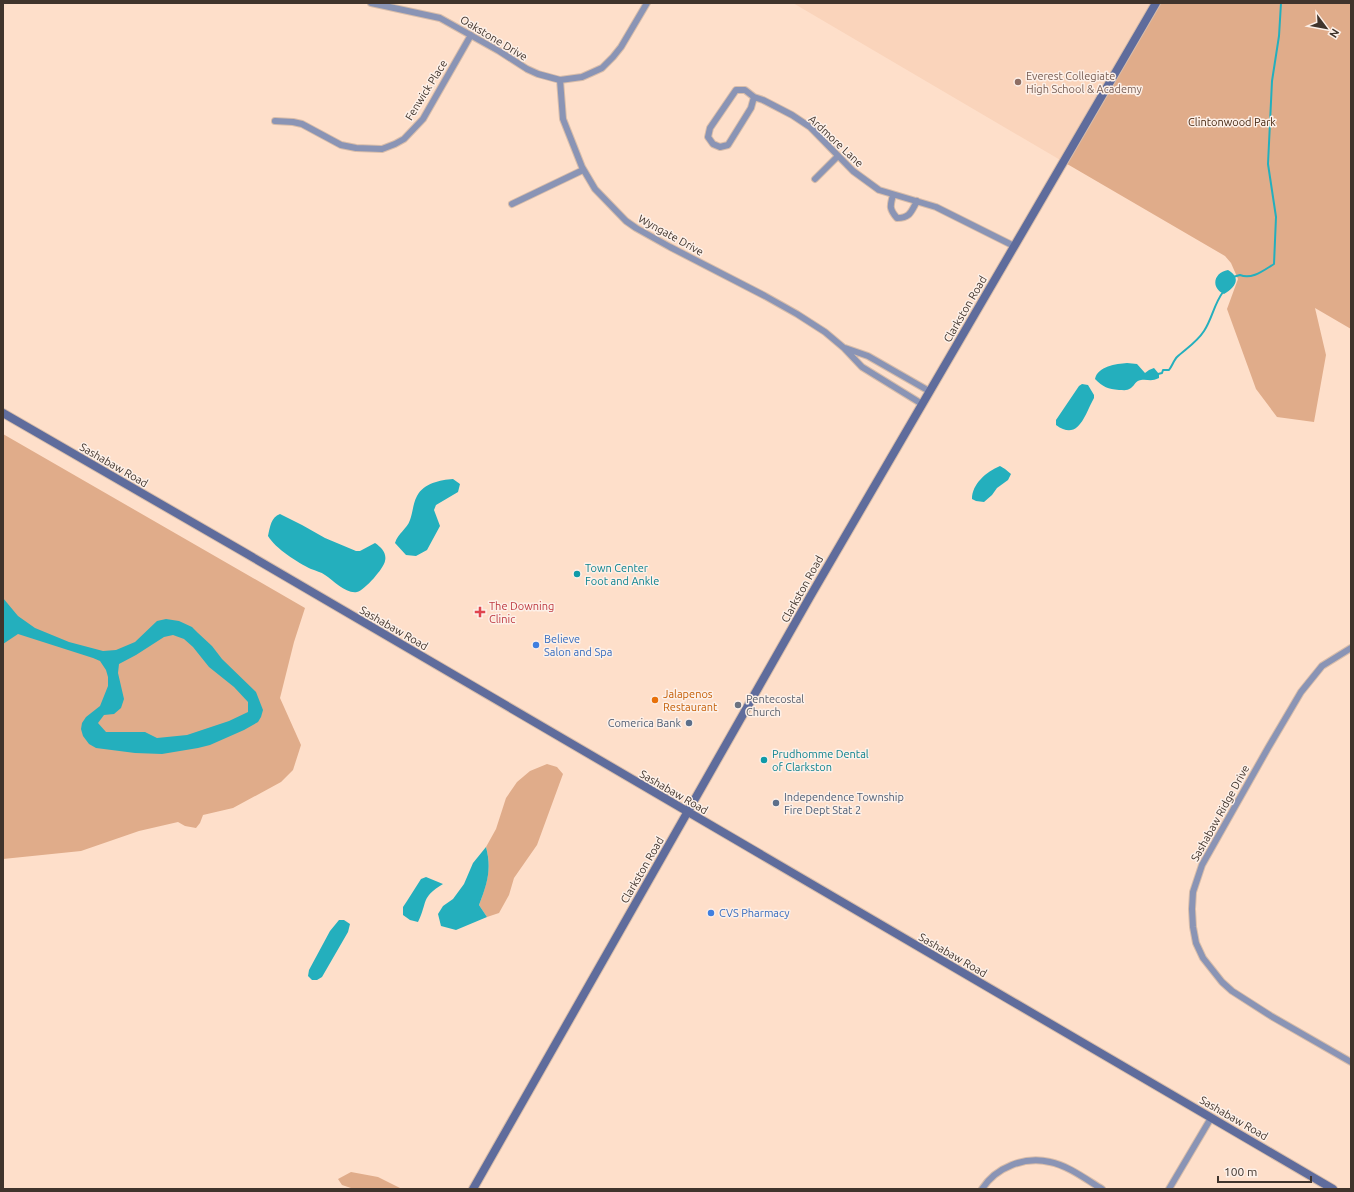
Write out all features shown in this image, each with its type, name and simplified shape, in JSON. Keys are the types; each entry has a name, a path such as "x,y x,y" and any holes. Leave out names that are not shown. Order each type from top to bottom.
{"main road":[{"name":"Clarkston Road","path":"474,1189 687,812 929,391 1156,3"},
{"name":"Sashabaw Road","path":"3,413 1333,1189"}],"street":[{"name":"Oakstone Drive","path":"374,3 440,18 527,69 538,74 560,80"},
{"path":"560,80 582,77 592,74 602,68 621,47 647,3"},
{"name":"Fenwick Place","path":"275,120 302,124 341,144 356,148 382,149 395,144 404,139 423,119 471,35"},
{"name":"Wyngate Drive","path":"560,80 563,119 583,170 595,189 607,203 636,228 782,305 825,332 844,348 862,367 922,404"},
{"name":"Ardmore Lane","path":"754,97 751,108 728,145 720,147 713,144 708,137 710,128 736,90 744,90 754,97 792,115 810,127 853,171 880,190 936,207 1014,246"},
{"path":"815,179 838,156"},
{"path":"512,204 583,170"},
{"path":"893,195 890,206 892,212 897,218 904,218 910,214 917,202"},
{"name":"Wyngate Drive","path":"844,348 868,356 929,391"},
{"name":"Sashabaw Ridge Drive","path":"1351,648 1322,666 1301,692 1202,866 1193,892 1192,909 1196,943 1203,958 1222,982 1232,991 1261,1010 1351,1062"},
{"path":"1169,1189 1211,1118"},
{"path":"982,1189 994,1175 1003,1169 1025,1161 1050,1162 1061,1166 1102,1189"}],"shaded area":[{"name":"Everest Collegiate High School & Academy","path":"793,3 1154,3 1062,161"}],"green space":[{"name":"Clintonwood Park","path":"1154,3 1351,3 1351,329 1315,308 1326,355 1314,422 1277,417 1256,389 1227,309 1238,279 1231,263 1225,256 1062,161"},
{"path":"3,434 305,608 294,642 280,698 301,745 293,770 281,782 233,808 203,815 196,828 185,826 178,822 139,831 81,851 3,859"},
{"path":"547,764 557,767 563,774 537,845 514,878 509,895 499,913 487,917 479,905 489,869 486,847 496,829 506,798 517,782 530,771"},
{"path":"351,1172 378,1177 402,1189 354,1189 342,1185 338,1179"}],"water":[{"path":"1228,270 1235,276 1236,280 1234,286 1224,294 1215,284 1217,277 1223,271"},
{"path":"1127,363 1137,364 1145,373 1154,368 1159,374 1159,378 1136,382 1130,389 1127,390 1115,390 1106,387 1095,379 1100,371 1108,366"},
{"path":"1082,384 1088,385 1094,395 1084,418 1076,428 1070,430 1056,425 1056,420 1079,386"},
{"path":"1000,466 1011,474 1008,480 997,488 984,502 972,499 974,488 981,479"},
{"path":"453,479 460,484 458,492 436,505 434,510 440,526 427,550 416,556 406,555 395,543 398,536 409,523 417,496 428,485 438,481"},
{"path":"280,514 325,538 356,551 360,551 375,543 384,553 384,564 374,578 365,587 357,592 344,589 320,572 300,563 271,541 268,536 270,526 275,517"},
{"path":"3,598 18,616 35,628 69,642 103,651 116,650 135,642 157,621 166,619 179,621 192,627 256,692 263,710 258,722 210,745 198,748 162,754 135,753 96,748 89,744 83,736 81,729 82,723 86,717 100,706 108,686 106,670 100,661 18,634 3,644","holes":["173,635 184,639 193,647 209,667 234,687 248,702 248,712 229,721 187,735 157,738 145,732 106,732 98,723 104,715 114,714 121,708 124,699 118,673 119,664 164,637"]},
{"path":"486,847 489,869 479,905 487,917 456,930 441,926 438,914 443,906 453,899 464,884 473,863"},
{"path":"426,877 443,884 428,897 418,922 410,920 403,915 403,907 421,879"},
{"path":"339,920 344,920 350,924 348,932 322,977 317,980 312,980 308,976 309,970 330,931"}],"waterway":[{"path":"1233,277 1240,275 1253,275 1274,264 1276,217 1268,164 1272,81 1279,36 1281,3"},
{"path":"1158,374 1162,373 1163,370 1169,370 1177,357 1201,335 1207,326 1217,301 1223,292"}],"place":[{"name":"Everest Collegiate High School & Academy","path":"1018,82"},
{"name":"Town Center Foot and Ankle","path":"577,574"},
{"name":"The Downing Clinic","path":"480,612"},
{"name":"Believe Salon and Spa","path":"536,645"},
{"name":"Jalapenos Restaurant","path":"655,700"},
{"name":"Pentecostal Church","path":"738,705"},
{"name":"Comerica Bank","path":"689,723"},
{"name":"Prudhomme Dental of Clarkston","path":"764,760"},
{"name":"Independence Township Fire Dept Stat 2","path":"776,803"},
{"name":"CVS Pharmacy","path":"711,913"}]}
